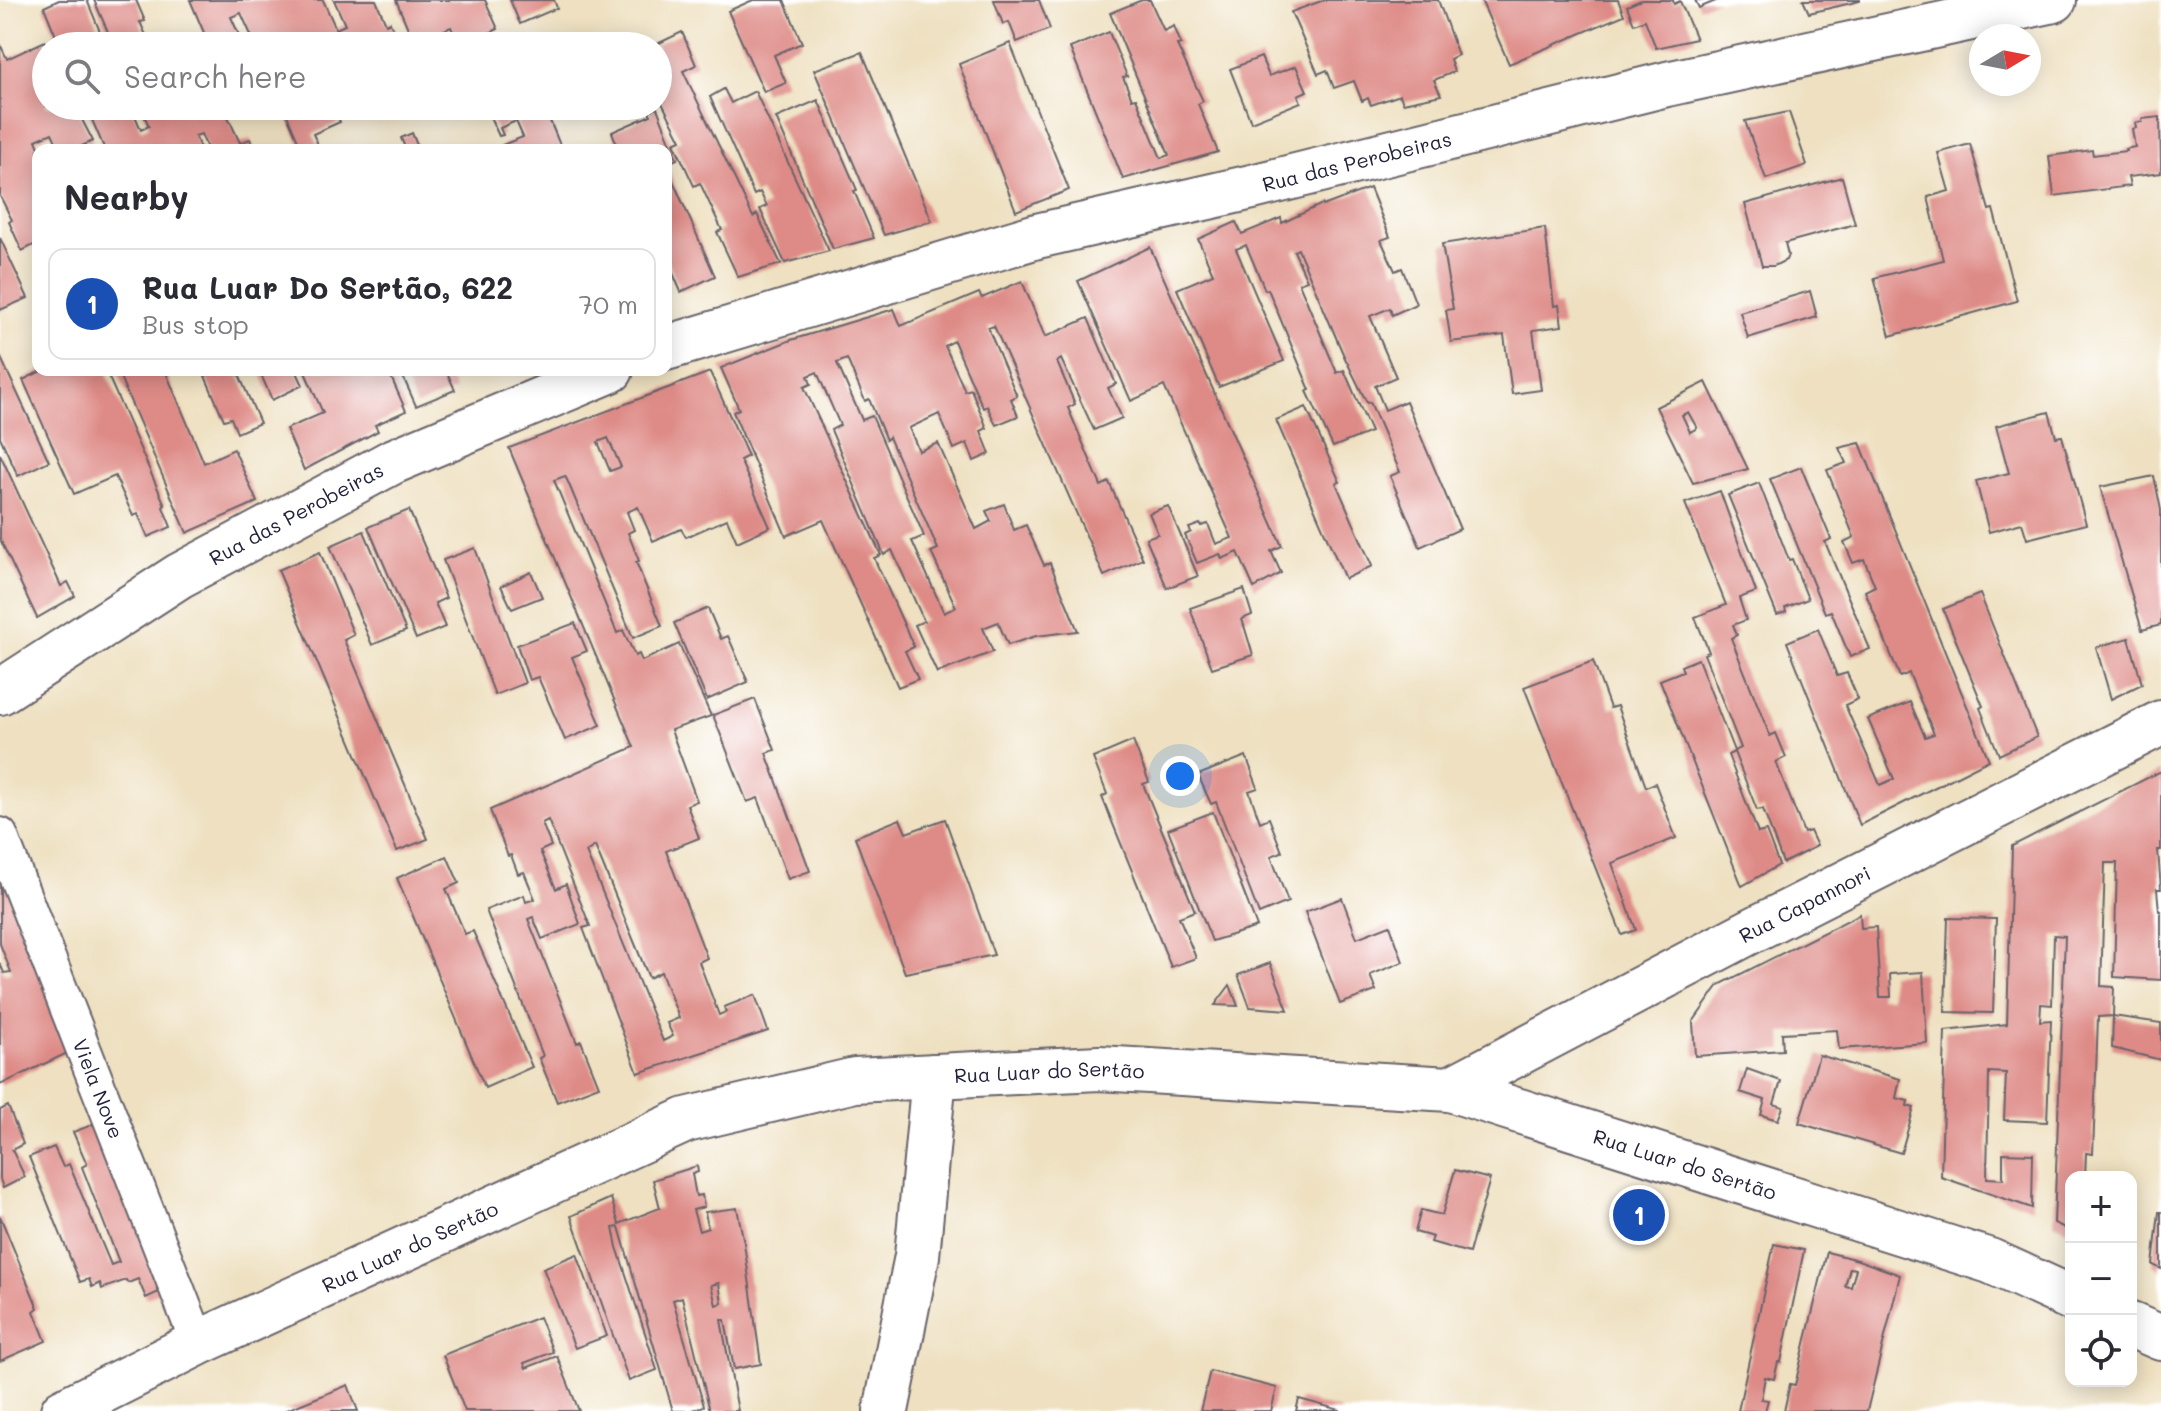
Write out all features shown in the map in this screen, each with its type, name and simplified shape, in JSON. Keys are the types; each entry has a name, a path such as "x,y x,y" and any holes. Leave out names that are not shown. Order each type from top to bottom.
{"street":[{"name":"Rua das Perobeiras","path":"672,346 1037,236 1252,187 1667,84 2054,0"},
{"name":"Rua das Perobeiras","path":"0,692 179,576 392,462 597,376"},
{"name":"Rua Capannori","path":"1450,1089 1751,931 2161,723"},
{"name":"Rua Luar do Sertão","path":"63,1411 198,1343 686,1120 855,1080 1099,1068 1450,1089 1990,1261 2065,1295"},
{"path":"886,1411 917,1256 934,1076"},
{"path":"2137,1328 2161,1338"}],"lane":[{"name":"Viela Nove","path":"0,835 198,1343"}],"building":[{"path":"59,0 87,0 100,32 54,32 44,7"},
{"path":"94,0 136,0 145,21 140,22 145,32 108,32"},
{"path":"190,0 323,0 336,29 345,25 334,0 376,0 386,24 390,22 394,32 250,32 241,13 231,17 238,32 204,32"},
{"path":"396,0 485,0 498,29 491,32 453,32 451,27 439,32 409,32"},
{"path":"510,0 554,0 557,8 520,24"},
{"path":"753,0 784,0 802,43 774,55 786,83 764,92 728,11"},
{"path":"994,0 1039,0 1050,29 1017,42 1009,22 1003,24"},
{"path":"1142,0 1150,0 1164,31 1174,26 1181,44 1177,45 1203,101 1198,104 1218,152 1123,179 1070,48 1109,32 1127,76 1123,77 1132,99 1136,98 1161,158 1169,155 1110,13"},
{"path":"1324,0 1438,0 1458,55 1450,59 1454,72 1434,80 1441,95 1403,103 1400,95 1371,105 1368,98 1362,101 1354,81 1334,88 1327,70 1318,74 1291,12"},
{"path":"1481,0 1618,0 1624,15 1509,64"},
{"path":"1641,0 1673,0 1674,4 1680,1 1696,39 1656,48 1645,20 1634,24 1627,6"},
{"path":"1695,0 1718,0 1699,8"},
{"path":"1803,0 1860,0 1860,1 1809,13"},
{"path":"682,32 696,65 683,71 753,217 757,214 781,264 738,277 717,232 722,230 700,183 694,186 674,143 681,140 671,120 672,37"},
{"path":"1010,43 1069,190 1016,211 959,64"},
{"path":"0,44 7,59 32,47 32,120 82,120 93,141 86,144 57,144 52,133 36,140 38,144 32,144 32,246 22,251 0,196"},
{"path":"862,52 932,221 884,235 814,70"},
{"path":"1261,57 1269,76 1296,66 1307,91 1298,95 1301,102 1251,122 1230,69"},
{"path":"724,89 731,103 755,91 829,251 785,263 760,209 767,206 760,192 754,195 710,97"},
{"path":"818,100 874,238 833,249 776,118"},
{"path":"1789,112 1807,165 1766,179 1745,121"},
{"path":"2160,117 2161,173 2128,177 2130,186 2054,196 2049,156 2092,150 2093,155 2126,151 2135,147 2132,129 2136,128 2135,123"},
{"path":"92,120 137,120 141,130 149,126 146,120 229,120 240,143 250,139 252,144 205,144 201,134 195,136 198,144 102,144"},
{"path":"289,120 339,120 313,134 318,144 299,144"},
{"path":"492,120 550,120 560,144 505,144 523,137 516,121 500,128 503,135 499,136"},
{"path":"640,120 662,120 671,144 617,144 612,132"},
{"path":"412,133 417,144 404,144 401,138"},
{"path":"1970,144 1989,210 1993,209 2017,301 1890,336 1874,278 1943,260 1928,197 1949,191 1938,153"},
{"path":"1842,177 1855,224 1785,243 1786,260 1774,266 1762,266 1745,204"},
{"path":"672,179 715,276 681,292 672,271"},
{"path":"1370,188 1390,237 1381,240 1395,271 1402,268 1416,304 1392,315 1390,308 1370,316 1396,377 1375,386 1385,410 1406,401 1460,529 1420,547 1390,476 1400,472 1370,402 1367,403 1344,356 1298,249 1294,251 1307,280 1299,283 1337,373 1344,370 1371,432 1333,447 1307,391 1310,390 1268,289 1265,290 1246,245 1236,249 1284,361 1219,387 1177,289 1213,274 1198,239 1236,222 1242,234 1281,218 1282,223 1322,204"},
{"path":"1545,228 1554,306 1559,305 1562,326 1533,330 1541,390 1512,394 1504,335 1451,342 1446,310 1453,309 1442,244"},
{"path":"0,238 28,298 0,310"},
{"path":"1150,247 1282,546 1271,551 1281,573 1254,588 1238,552 1222,559 1220,554 1197,563 1185,535 1191,532 1189,528 1208,524 1216,544 1232,538 1164,386 1131,401 1078,281"},
{"path":"1022,281 1045,337 1088,318 1116,384 1108,388 1122,418 1094,430 1061,359 1057,362 1075,404 1068,408 1101,486 1109,482 1143,559 1104,576 994,326 988,328 1017,396 1011,399 1018,416 996,425 987,406 983,408 954,341 945,346 965,391 971,389 987,428 981,431 990,454 974,461 967,443 954,449 939,414 909,428 919,451 938,443 976,529 991,521 986,511 1004,504 1014,530 1026,525 1044,565 1050,563 1078,631 1036,636 1008,645 998,622 983,628 993,652 937,673 915,625 924,621 892,550 884,555 831,430 840,425 817,372 808,376 811,384 804,387 881,555 874,558 914,647 905,651 918,679 898,687 823,520 786,536 733,412 739,409 721,368 791,340 894,309 901,326 979,293 982,298","holes":["847,359 865,401 869,399 886,440 889,437 938,549 931,552 956,607 944,613 912,541 924,536 872,416 862,420 837,363"]},
{"path":"1810,291 1817,317 1748,338 1740,312"},
{"path":"0,356 49,461 18,476 0,437"},
{"path":"710,372 748,456 740,460 770,527 737,542 727,519 686,537 681,529 653,541 638,507 627,512 634,530 628,533 639,561 636,562 662,626 633,638 565,476 554,480 617,633 623,630 635,656 639,654 642,661 679,644 711,716 671,730 697,801 687,805 699,838 666,851 707,958 699,962 719,1015 726,1012 724,1007 755,995 768,1031 638,1073 583,928 590,926 548,820 542,823 551,846 540,851 556,889 566,884 580,924 542,939 533,917 528,919 577,1043 581,1041 599,1086 557,1102 539,1058 543,1056 486,910 524,895 526,902 535,899 524,872 518,874 511,855 508,856 490,810 634,747 509,448","holes":["608,438 621,467 610,471 598,442","595,846 649,978 661,972 679,1018 667,1023 673,1036 663,1041 586,852"]},
{"path":"32,376 108,376 165,505 163,507 171,527 148,537 138,514 133,516 115,476 74,494 23,380"},
{"path":"120,376 168,376 204,463 234,449 257,502 187,533"},
{"path":"205,376 240,376 260,423 237,433 231,418 224,420"},
{"path":"262,376 299,376 303,385 272,400"},
{"path":"307,376 391,376 406,411 375,425 378,431 304,470 286,429 323,413"},
{"path":"403,376 449,376 455,390 416,406"},
{"path":"1706,382 1748,469 1693,483 1656,407","holes":["1688,412 1697,428 1690,432 1682,415"]},
{"path":"1306,407 1340,482 1336,483 1372,566 1345,579 1276,420"},
{"path":"2049,412 2056,437 2062,436 2086,524 2027,539 2022,523 1989,532 1976,481 2009,473 1996,426"},
{"path":"1860,443 1989,760 1860,825 1787,642 1818,629 1837,676 1847,673 1858,699 1845,705 1880,785 1894,779 1868,719 1910,702 1925,737 1934,734 1909,673 1900,677 1865,591 1875,586 1864,559 1853,563 1844,542 1854,537 1827,470 1846,463 1839,448"},
{"path":"0,454 61,586 68,582 75,596 37,618 0,539"},
{"path":"1801,467 1831,539 1825,542 1870,649 1850,657 1831,611 1825,613 1770,479"},
{"path":"2154,476 2161,510 2161,625 2142,630 2100,487"},
{"path":"1759,483 1808,599 1785,608 1786,612 1777,615 1728,495"},
{"path":"1720,491 1756,592 1739,598 1746,620 1733,625 1737,635 1731,638 1770,736 1776,733 1786,757 1776,762 1804,833 1810,831 1817,846 1783,863 1763,809 1757,810 1734,752 1728,755 1758,833 1766,831 1779,865 1742,886 1660,680 1683,671 1681,666 1698,659 1734,751 1741,748 1704,654 1709,652 1695,617 1726,605 1685,503"},
{"path":"1168,506 1198,576 1167,588 1146,538 1158,534 1149,513"},
{"path":"409,510 446,598 435,603 445,627 416,639 368,527"},
{"path":"364,531 406,631 372,645 330,546"},
{"path":"475,548 525,683 495,695 443,560"},
{"path":"320,552 354,635 344,640 428,839 397,851 278,570"},
{"path":"531,572 542,597 512,609 501,586"},
{"path":"1244,589 1252,615 1242,619 1253,655 1212,668 1190,608"},
{"path":"1980,594 2037,737 1999,755 1980,708 1983,706 1943,609"},
{"path":"708,608 721,639 728,636 748,682 707,700 674,623"},
{"path":"575,623 587,651 572,657 601,725 565,740 538,677 529,680 517,645"},
{"path":"2129,638 2142,684 2111,699 2096,647"},
{"path":"1593,661 1610,708 1617,706 1646,787 1655,783 1676,838 1612,863 1636,930 1622,935 1524,687"},
{"path":"755,699 775,750 766,753 810,871 788,879 758,798 747,802 713,715"},
{"path":"1133,741 1149,782 1143,784 1195,911 1179,917 1196,958 1171,967 1102,797 1107,794 1093,758"},
{"path":"1246,756 1258,788 1249,791 1260,822 1269,818 1282,852 1271,856 1288,902 1259,914 1216,802 1211,804 1198,775"},
{"path":"2161,771 2161,850 2158,850 2161,889 2157,889 2161,911 2161,980 2114,977 2117,863 2105,863 2101,986 2114,987 2113,1016 2098,1017 2093,1154 2086,1153 2085,1171 2065,1171 2065,1228 2054,1223 2065,936 2054,935 2052,1005 2041,1004 2040,1021 2051,1020 2047,1122 2004,1120 2006,1073 1989,1072 1987,1178 2003,1179 2003,1153 2033,1154 2032,1208 1941,1177 1945,1031 2007,1024 2012,846"},
{"path":"1213,812 1257,927 1212,941 1168,829"},
{"path":"900,819 906,833 945,819 994,955 905,973 855,837"},
{"path":"0,841 80,1047 0,1085 0,963 4,973 11,972 0,944"},
{"path":"447,856 459,883 446,889 465,934 473,931 532,1067 485,1088 397,878"},
{"path":"1342,898 1357,938 1390,925 1403,962 1370,975 1376,991 1340,1004 1305,912"},
{"path":"1860,914 1861,928 1876,927 1880,997 1891,997 1890,974 1923,972 1927,1043 1839,1049 1837,1030 1782,1033 1783,1050 1695,1056 1693,1022 1719,985"},
{"path":"1948,918 1996,919 1993,1013 1945,1012"},
{"path":"1270,963 1288,1010 1250,1007 1238,975"},
{"path":"1230,985 1238,1006 1215,1005"},
{"path":"2113,1016 2161,1023 2161,1060 2112,1048"},
{"path":"1819,1055 1900,1079 1896,1098 1908,1101 1907,1106 1914,1108 1901,1153 1799,1123"},
{"path":"1747,1069 1781,1081 1774,1104 1783,1107 1778,1120 1761,1115 1765,1100 1740,1092"},
{"path":"8,1106 23,1144 12,1150 25,1177 3,1188 0,1179 0,1110"},
{"path":"108,1119 174,1285 146,1298 138,1279 102,1289 100,1283 92,1287 89,1279 80,1282 29,1157 54,1147 63,1167 69,1164 111,1265 119,1262 82,1167 87,1164 73,1132"},
{"path":"697,1166 698,1172 692,1174 696,1196 702,1195 704,1207 693,1210 699,1231 708,1228 705,1212 737,1208 761,1364 734,1369 725,1320 721,1320 738,1411 710,1411 682,1297 673,1300 704,1406 691,1411 673,1411 619,1227 613,1228 617,1247 657,1370 629,1381 571,1216 611,1198 619,1224 660,1208 653,1180","holes":["719,1283 722,1303 716,1305 711,1285"]},
{"path":"1455,1170 1490,1179 1469,1253 1431,1242 1433,1237 1415,1232 1421,1210 1442,1215"},
{"path":"2161,1212 2161,1269 2153,1265"},
{"path":"0,1216 38,1308 34,1311 46,1341 0,1361"},
{"path":"1774,1244 1804,1250 1781,1362 1778,1362 1774,1379 1765,1377 1761,1399 1768,1400 1765,1411 1738,1411"},
{"path":"1827,1252 1900,1275 1867,1411 1784,1411 1790,1384 1795,1385","holes":["1850,1268 1856,1269 1851,1287 1845,1286"]},
{"path":"577,1254 607,1336 575,1348 543,1268"},
{"path":"539,1317 553,1352 524,1363 526,1368 557,1356 579,1411 465,1411 443,1355"},
{"path":"1210,1371 1277,1388 1271,1411 1200,1411"},
{"path":"348,1385 358,1411 284,1411"},
{"path":"1299,1399 1340,1410 1340,1411 1296,1411"}],"place":[{"name":"Rua Luar Do Sertão, 622","path":"1639,1215"}]}
